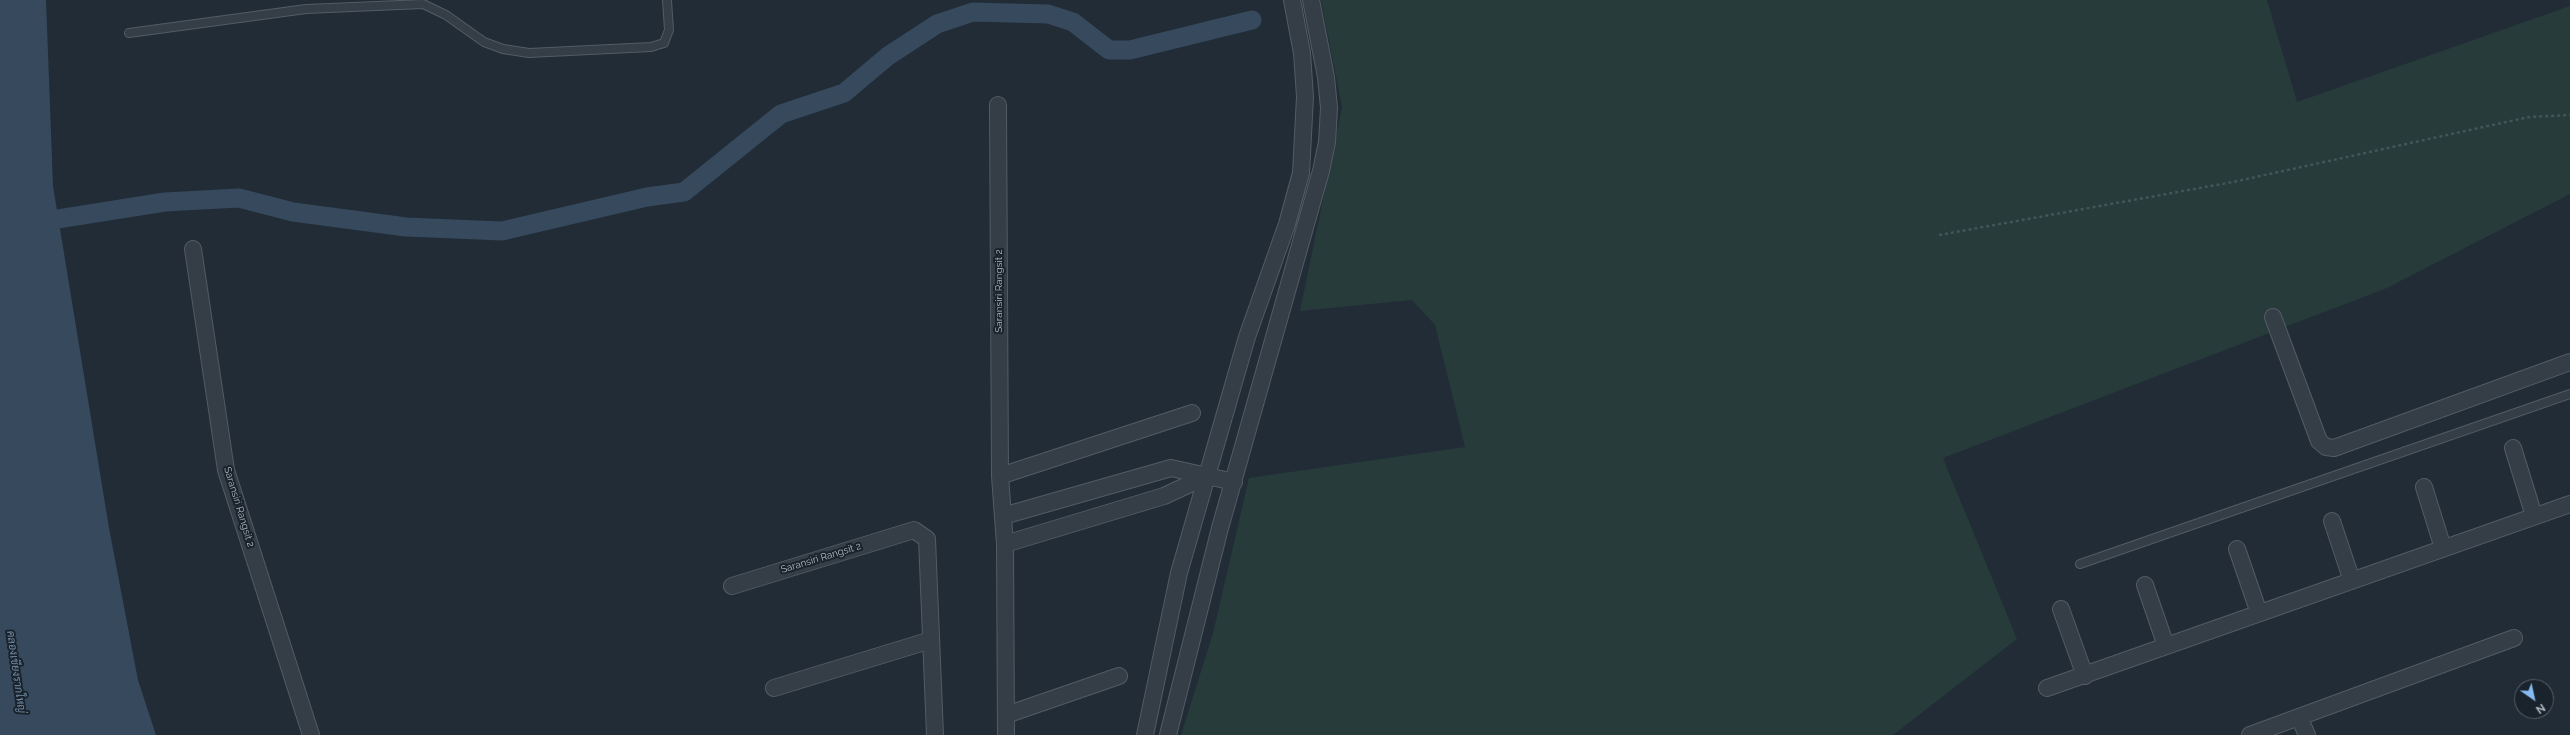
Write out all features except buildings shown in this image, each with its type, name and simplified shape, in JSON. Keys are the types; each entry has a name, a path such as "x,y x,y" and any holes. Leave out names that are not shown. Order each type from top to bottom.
{"street":[{"path":"1145,735 1179,573 1247,337 1280,245 1300,173 1305,97 1302,53 1292,0"},
{"path":"1168,735 1234,482 1322,171 1327,142 1329,108 1326,77 1311,0"},
{"name":"Saransiri Rangsit 2","path":"998,105 1000,476 1005,544 1006,715 1004,734"},
{"name":"Saransiri Rangsit 2","path":"193,249 226,470 311,735"},
{"path":"2273,317 2319,441 2326,447 2334,448 2570,362"},
{"path":"1247,337 1276,336"},
{"path":"1000,476 1192,413"},
{"path":"2513,448 2534,516"},
{"path":"1003,516 1171,468 1234,482"},
{"path":"1005,544 1164,496 1207,476"},
{"path":"2424,487 2443,548"},
{"path":"2047,688 2086,676 2166,646 2570,504"},
{"path":"2332,521 2352,581"},
{"name":"Saransiri Rangsit 2","path":"732,586 914,530 927,539 935,735"},
{"path":"2237,549 2260,613"},
{"path":"2146,585 2166,646"},
{"path":"2061,609 2086,676"},
{"path":"1168,627 1194,632"},
{"path":"2250,735 2514,638"},
{"path":"774,688 931,640"},
{"path":"1006,715 1119,676"},
{"path":"2299,717 2307,735"}],"lane":[{"path":"129,33 306,9 423,4 446,15 484,42 503,49 529,53 651,47 664,43 669,30 667,0"},
{"path":"2080,564 2570,394"}],"path":[{"path":"1938,235 2233,182 2529,117 2570,114"}],"green space":[{"path":"1321,0 2267,0 2297,102 2570,6 2570,194 2387,288 1943,458 2017,639 1893,735 1181,735 1213,633 1249,478 1465,447 1435,325 1412,300 1300,311 1342,107"}],"water":[{"name":"คลองเชียงรากใหญ่","path":"0,0 46,0 53,186 109,528 138,680 156,735 0,735"}],"waterway":[{"path":"0,228 165,202 239,198 293,212 406,227 502,231 647,197 684,192 781,114 844,93 888,56 937,24 973,12 1048,14 1073,22 1109,50 1130,50 1252,20"}]}
